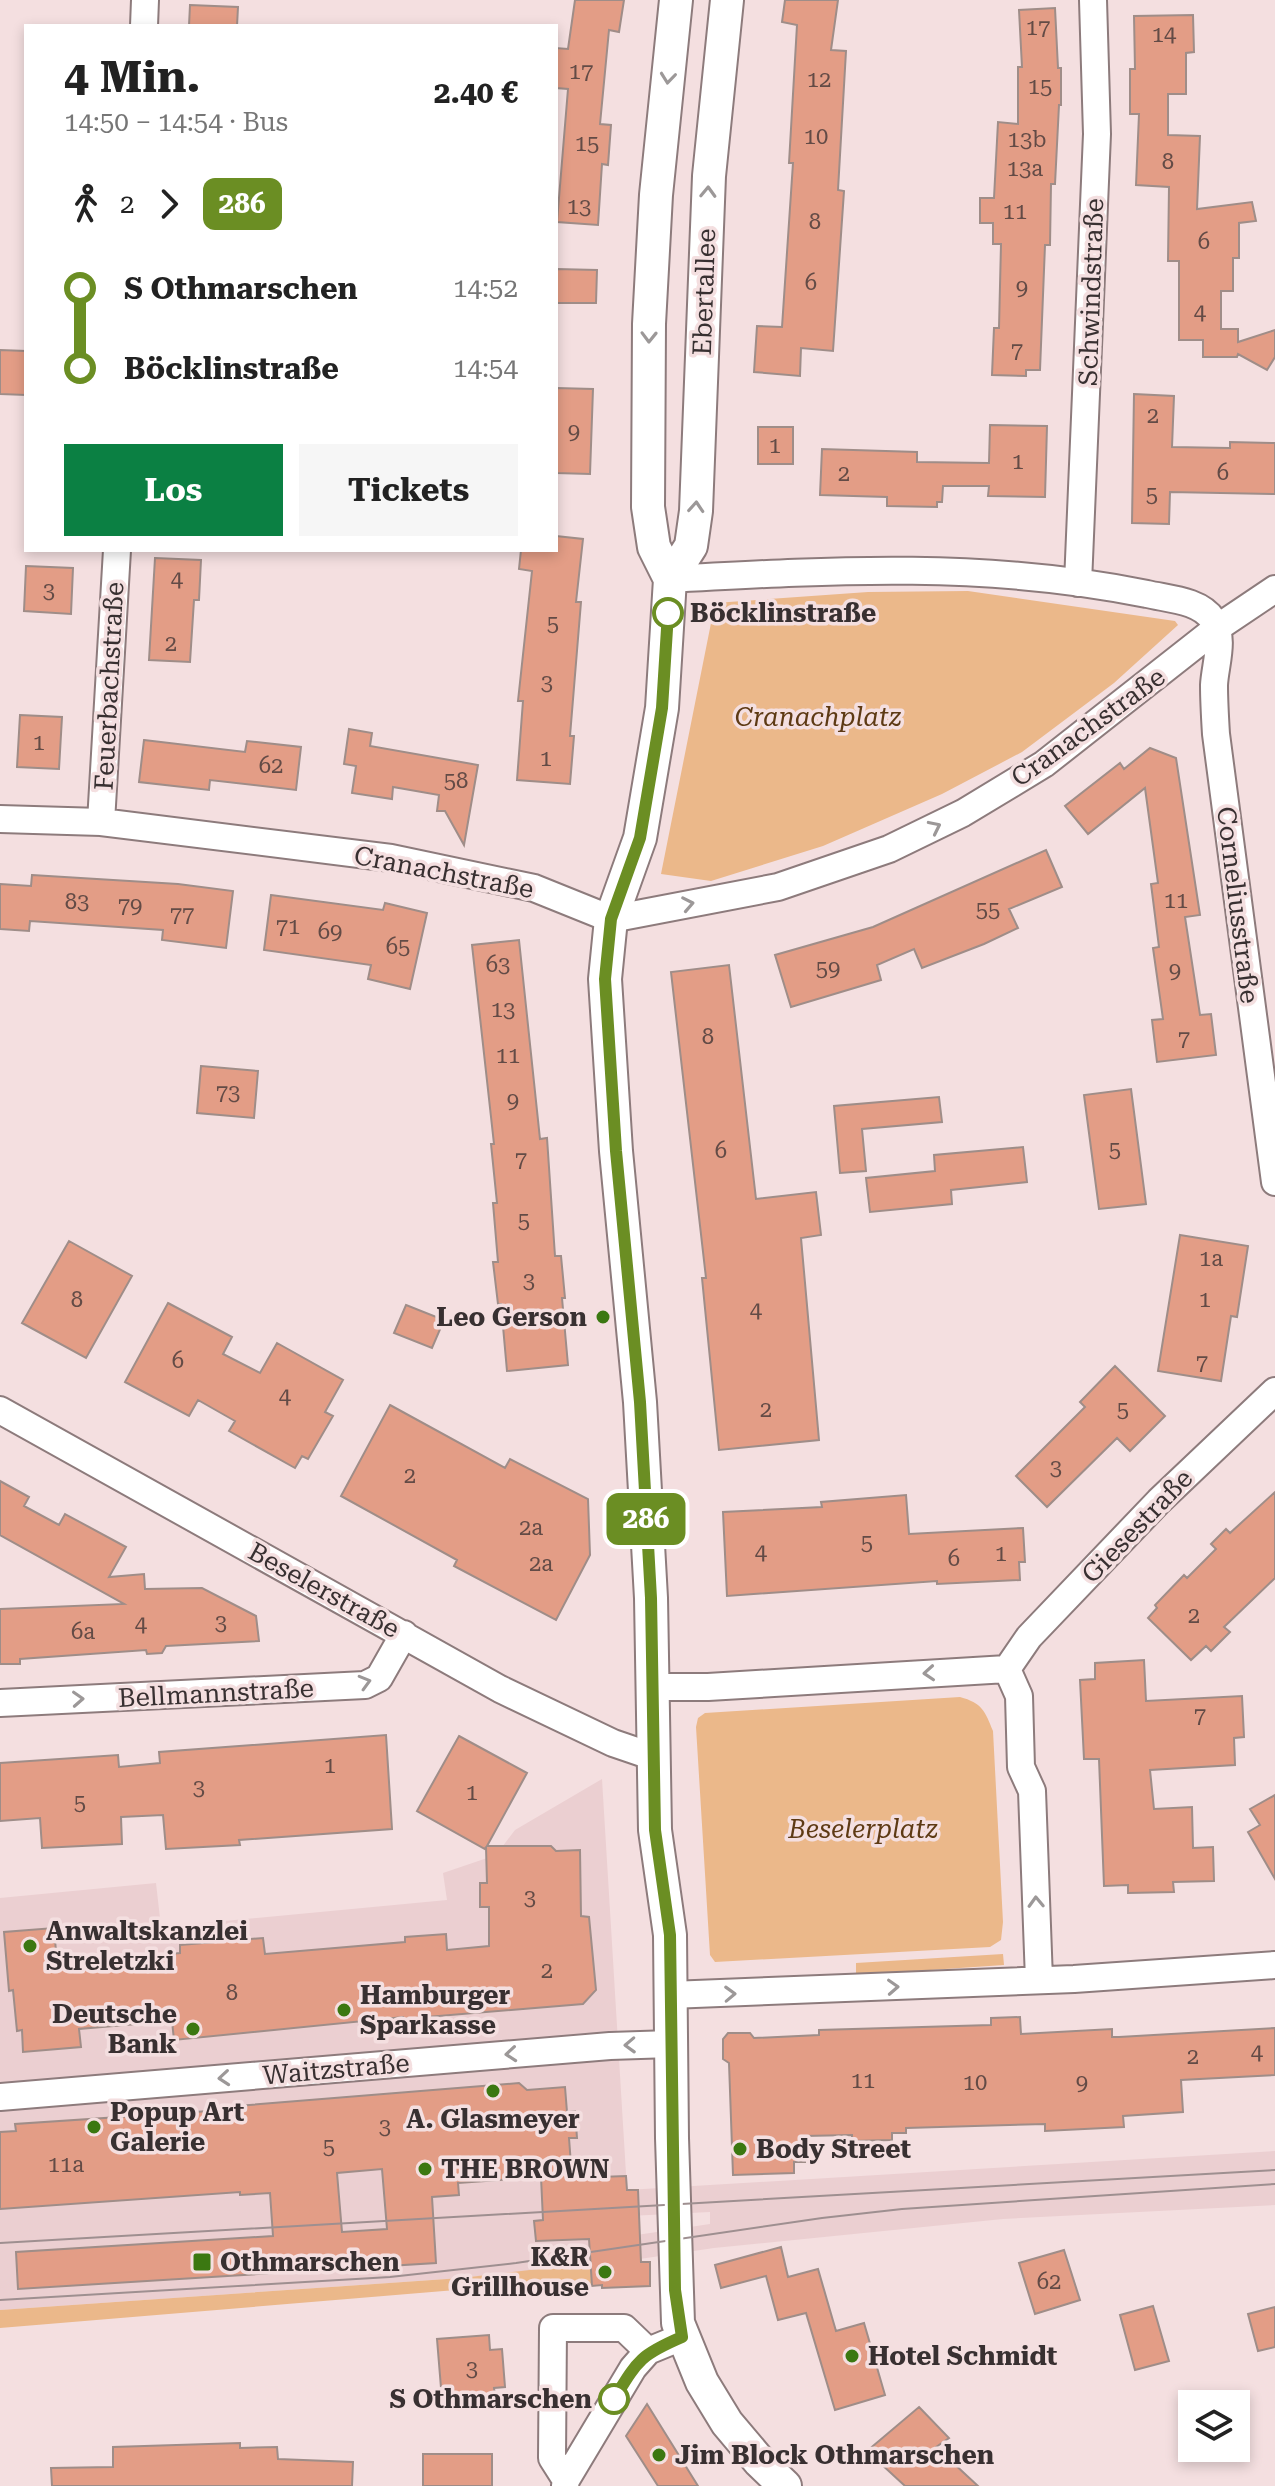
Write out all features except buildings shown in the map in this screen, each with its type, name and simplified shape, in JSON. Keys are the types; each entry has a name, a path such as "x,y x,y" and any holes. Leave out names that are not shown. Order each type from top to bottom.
{"main road":[{"name":"Ebertallee","path":"670,579 654,547 648,507 649,324 656,195 676,0"},
{"name":"Ebertallee","path":"727,0 709,176 696,511 691,546 670,579 662,708 640,838 611,919 605,979 616,1151 640,1402 651,1598 655,1830 669,1924 675,2290 682,2337 702,2382 727,2423 785,2486"}],"street":[{"path":"144,24 145,0"},
{"name":"Schwindstraße","path":"1078,583 1097,134 1093,0"},
{"name":"Feuerbachstraße","path":"101,822 117,552"},
{"path":"670,579 819,570 899,569 989,573 1133,591 1195,606 1208,614 1217,628"},
{"name":"Cranachstraße","path":"0,819 101,822 391,858 534,888 611,919 778,887 889,849 963,813 1044,764 1217,628 1275,589"},
{"name":"Corneliusstraße","path":"1217,628 1216,734 1275,1182"},
{"name":"Giesestraße","path":"1007,1669 1029,1637 1159,1501 1275,1391"},
{"name":"Beselerstraße","path":"0,1410 500,1689 613,1743 654,1757"},
{"name":"Bellmannstraße","path":"0,1703 365,1685 379,1678 404,1634"},
{"path":"653,1687 708,1687 1007,1669 1019,1696 1021,1767 1032,1791 1039,1980"},
{"path":"670,1995 1039,1980 1275,1965"},
{"name":"Waitzstraße","path":"0,2097 622,2045 671,2044"},
{"path":"566,2483 552,2458 553,2328 624,2328 648,2351"},
{"path":"566,2483 633,2368 648,2351 682,2337"}],"shaded area":[{"path":"602,1779 627,2190 1275,2151 1275,2205 1003,2219 714,2248 461,2278 0,2310 0,1898 156,1883 161,1927 447,1900 443,1873 496,1855 515,1830","holes":["710,2212 710,2224 630,2236 629,2216"]}],"green space":[{"name":"Cranachplatz","path":"968,591 1175,621 1178,625 1114,683 1022,752 942,794 823,846 711,881 661,874 715,603 868,592"},
{"name":"Beselerplatz","path":"960,1697 982,1709 993,1731 1003,1922 1001,1940 990,1947 715,1962 710,1955 696,1727 698,1718 705,1713"},
{"path":"1003,1954 1004,1965 856,1975 856,1963"},
{"path":"591,2263 592,2286 528,2284 0,2328 0,2310 461,2278"}],"tram line":[{"path":"0,2243 1275,2170"},
{"path":"0,2300 390,2277 516,2263 902,2209 1275,2184"}],"bus line":[{"name":"286","path":"614,2399 633,2368 648,2351 682,2337 675,2290 670,1935 655,1830 651,1598 640,1402 616,1151 605,979 611,919 640,838 662,708 668,613"}],"place":[{"name":"Böcklinstraße","path":"668,613"},
{"name":"Leo Gerson","path":"603,1317"},
{"name":"Anwaltskanzlei Streletzki","path":"30,1946"},
{"name":"Hamburger Sparkasse","path":"344,2010"},
{"name":"Deutsche Bank","path":"193,2029"},
{"name":"A. Glasmeyer","path":"493,2091"},
{"name":"Popup Art Galerie","path":"94,2127"},
{"name":"Body Street","path":"740,2149"},
{"name":"THE BROWN","path":"425,2169"},
{"name":"Othmarschen","path":"202,2262"},
{"name":"K&R Grillhouse","path":"605,2272"},
{"name":"Hotel Schmidt","path":"852,2356"},
{"name":"S Othmarschen","path":"614,2399"},
{"name":"Jim Block Othmarschen","path":"659,2455"}]}
